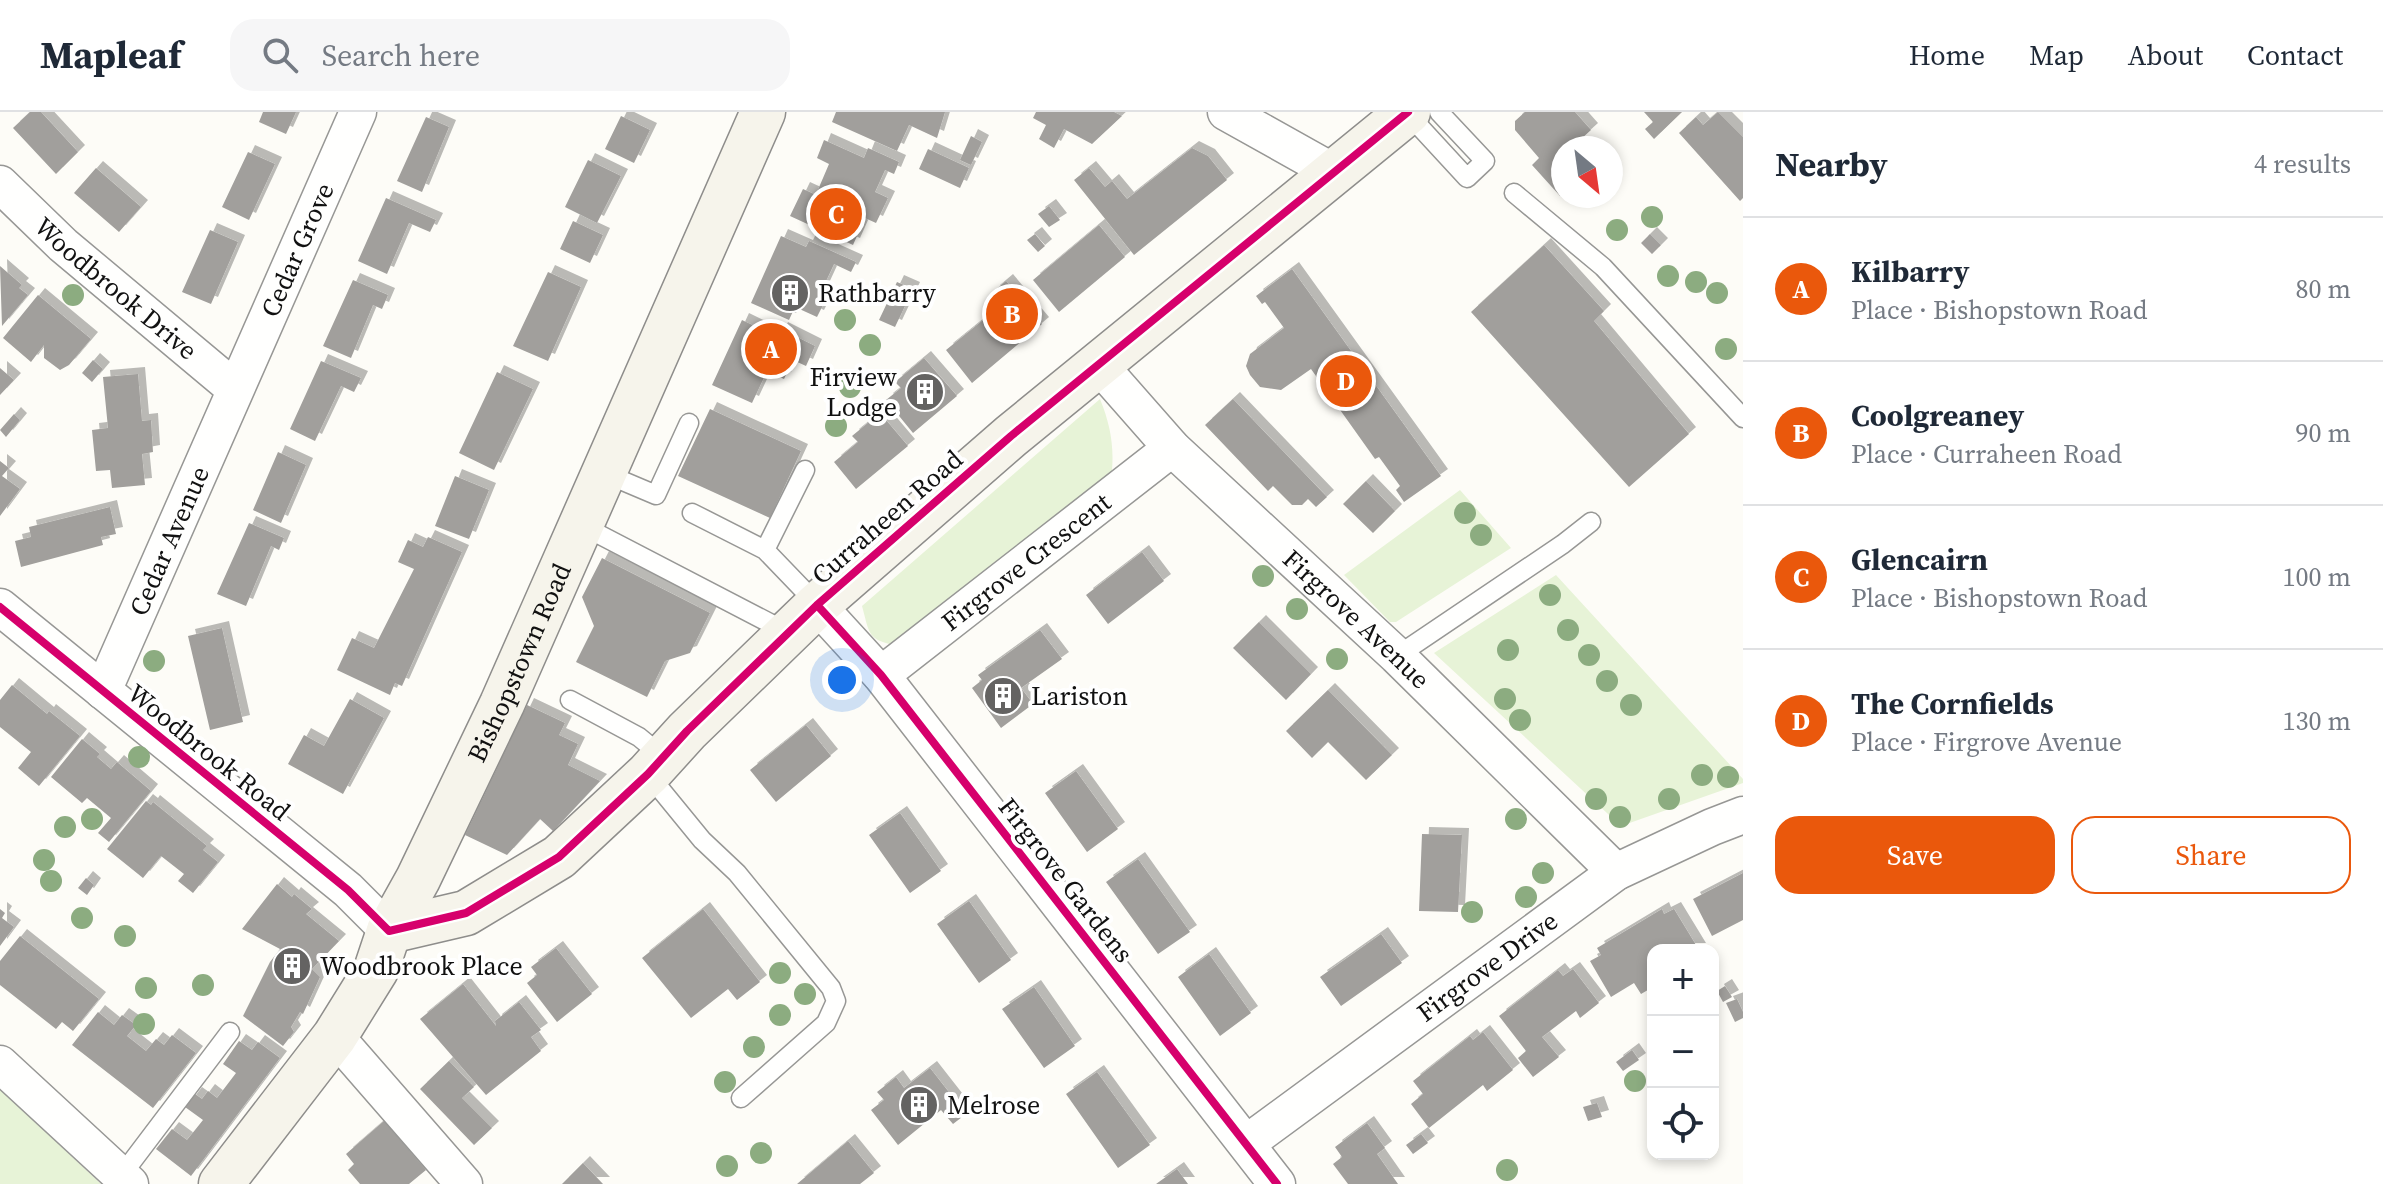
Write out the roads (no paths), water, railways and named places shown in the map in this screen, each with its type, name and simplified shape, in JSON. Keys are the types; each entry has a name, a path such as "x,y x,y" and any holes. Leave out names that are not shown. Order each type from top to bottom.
{"street":[{"name":"Cedar Grove","path":"235,389 358,112"},
{"name":"Bishopstown Road","path":"221,1184 335,1036 376,970 389,931 418,879 502,704 763,112"},
{"path":"1226,112 1335,173"},
{"name":"Curraheen Road","path":"389,931 466,913 559,857 802,618 1011,436 1407,112"},
{"name":"Woodbrook Drive","path":"0,184 70,251 235,389"},
{"name":"Firgrove Avenue","path":"1099,365 1172,448 1397,656 1616,872"},
{"name":"Cedar Avenue","path":"103,691 235,389"},
{"name":"Firgrove Crescent","path":"881,675 1172,448"},
{"name":"Woodbrook Road","path":"0,607 348,890 389,931"},
{"name":"Firgrove Gardens","path":"802,618 881,675 1277,1184"},
{"name":"Firgrove Drive","path":"1247,1143 1616,872 1743,815"},
{"path":"335,1036 464,1184"},
{"path":"0,1064 126,1180"}],"lane":[{"path":"1407,112 1467,178 1485,161 1439,112"},
{"path":"1514,193 1603,267 1743,418"},
{"path":"604,473 656,495 689,423"},
{"path":"765,550 805,470"},
{"path":"692,513 765,550 802,618"},
{"path":"581,525 802,618"},
{"path":"1397,656 1584,528"},
{"path":"570,700 639,737 702,840 737,873 831,988 836,1001 826,1023 741,1098"},
{"path":"126,1180 230,1032"}],"place":[{"name":"Glencairn","path":"836,214"},
{"name":"Rathbarry","path":"790,293"},
{"name":"Coolgreaney","path":"1012,314"},
{"name":"Kilbarry","path":"771,349"},
{"name":"The Cornfields","path":"1346,381"},
{"name":"Firview Lodge","path":"925,392"},
{"name":"Lariston","path":"1003,696"},
{"name":"Woodbrook Place","path":"292,966"},
{"name":"Melrose","path":"919,1105"}]}
